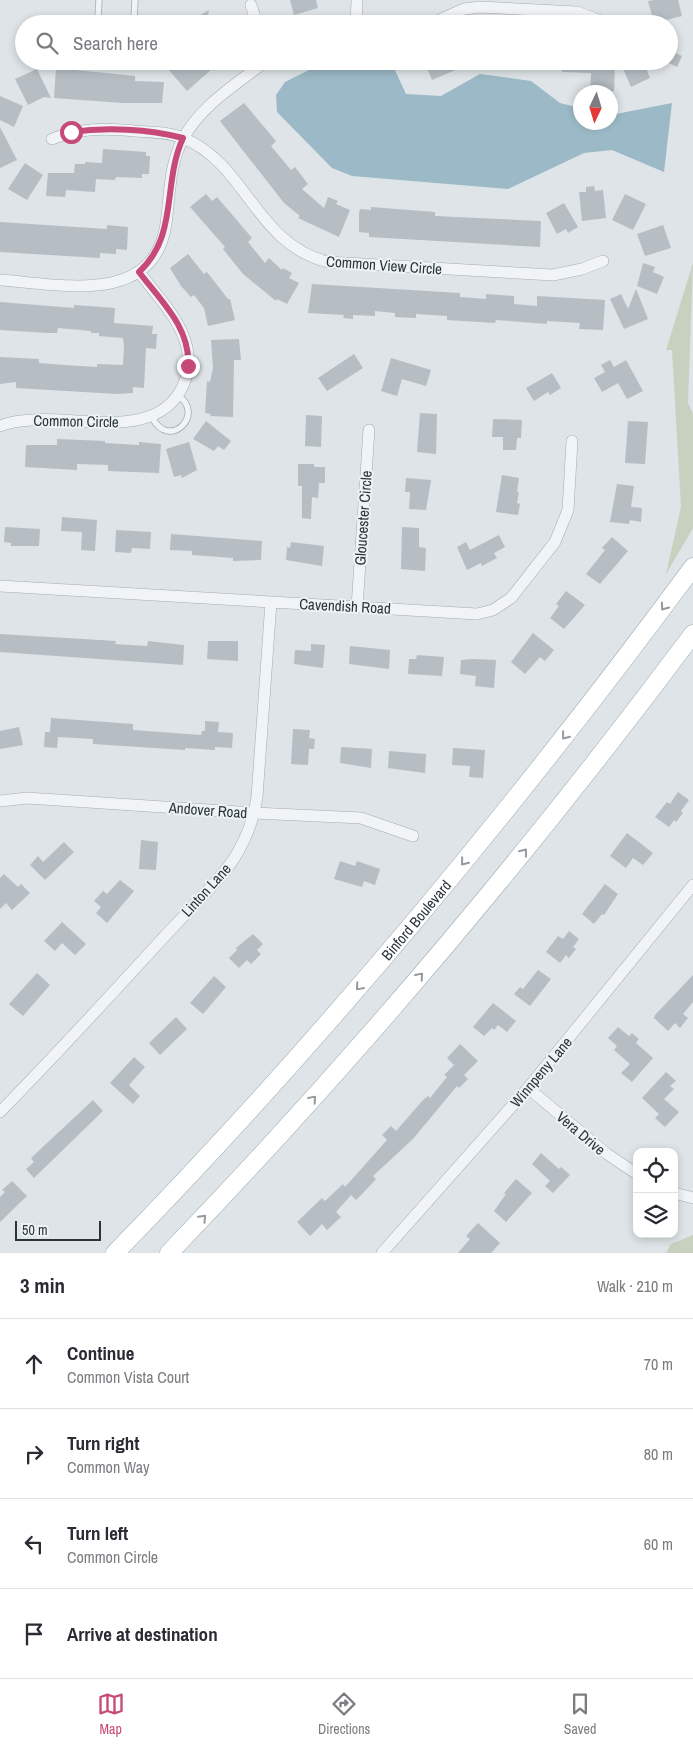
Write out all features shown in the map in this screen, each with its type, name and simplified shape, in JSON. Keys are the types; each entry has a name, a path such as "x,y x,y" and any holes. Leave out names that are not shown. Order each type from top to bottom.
{"main road":[{"name":"Binford Boulevard","path":"115,1253 265,1093 399,940 540,768 693,567"},
{"path":"169,1253 309,1103 434,960 577,786 693,634"}],"street":[{"path":"356,15 357,0"},
{"path":"251,5 254,15"},
{"path":"450,15 464,9 480,7 578,12 586,15"},
{"path":"0,280 102,286 124,280 139,272 154,256 164,236 173,166 183,138 209,106 255,70"},
{"name":"Common View Circle","path":"52,139 88,129 168,134 183,138 202,148 217,160 284,241 298,251 318,260 339,264 552,275 582,270 603,262"},
{"name":"Common Circle","path":"0,426 46,418 126,423 152,417 166,408 177,395 187,371 188,355 186,340 176,320 139,272"},
{"name":"Gloucester Circle","path":"357,606 369,430"},
{"name":"Cavendish Road","path":"0,586 472,614 493,610 507,601 555,542 562,529 569,505 572,441"},
{"name":"Linton Lane","path":"0,1112 62,1048 230,864 245,839 254,813 258,792 271,602"},
{"name":"Andover Road","path":"0,802 27,798 361,818 413,836"},
{"name":"Winnpeny Lane","path":"382,1253 528,1088 693,885"},
{"name":"Vera Drive","path":"528,1088 607,1154 633,1171"},
{"path":"678,1194 693,1198"}],"lane":[{"path":"98,15 99,0"},
{"path":"134,15 136,0"},
{"path":"152,417 157,425 164,430 173,431 182,427 187,419 188,410 184,402 177,395"}],"green space":[{"path":"693,263 688,403 693,414 693,528 666,574 681,507 672,350 666,350"},
{"path":"693,1235 693,1253 666,1253 671,1244"}],"water":[{"path":"309,70 395,70 406,94 441,96 480,74 531,81 560,103 573,106 573,130 618,130 618,114 672,103 664,172 612,150 584,153 508,189 352,176 332,168 277,112 276,95 285,82"}],"building":[{"path":"290,0 316,0 318,8 294,15"},
{"path":"678,0 682,16 652,15 648,1"},
{"path":"209,10 208,15 200,15"},
{"path":"678,54 682,56 678,65"},
{"path":"37,70 51,98 44,97 28,105 15,79"},
{"path":"56,70 76,70 135,76 135,81 164,82 162,103 123,103 54,98"},
{"path":"169,70 211,70 187,91"},
{"path":"428,70 455,70 432,80"},
{"path":"562,70 615,70 614,85 590,85 591,73 562,72"},
{"path":"624,70 647,70 650,78 631,87"},
{"path":"0,96 23,106 14,127 0,120"},
{"path":"244,103 276,141 271,146 291,170 295,167 308,184 302,189 324,208 328,197 338,201 336,204 350,210 339,237 298,218 300,216 284,203 220,121"},
{"path":"0,127 17,160 0,168"},
{"path":"103,149 146,152 146,156 150,156 149,174 142,174 142,178 116,177 115,180 96,179 95,192 66,190 65,197 46,196 48,173 74,173 75,164 85,164 85,162 102,163"},
{"path":"25,163 43,175 27,200 8,189"},
{"path":"594,186 595,191 603,190 606,218 582,221 579,192 586,192 586,187"},
{"path":"206,194 212,201 217,197 252,238 248,242 265,263 269,258 282,270 283,268 292,273 289,278 299,283 287,304 277,299 276,301 243,274 223,249 225,247 190,207"},
{"path":"625,194 646,204 633,230 612,220"},
{"path":"564,203 578,227 568,233 566,229 557,234 546,213"},
{"path":"371,207 435,212 435,216 541,221 540,247 369,237 369,233 359,232 359,213 360,209 371,210"},
{"path":"0,222 107,229 107,225 128,227 127,250 116,249 116,254 100,253 100,258 0,252"},
{"path":"663,225 671,248 645,256 637,234"},
{"path":"188,254 204,274 207,272 228,299 230,299 235,320 208,326 204,308 194,295 191,297 181,286 170,268"},
{"path":"643,263 655,267 653,272 664,277 657,294 637,286"},
{"path":"312,284 460,293 460,297 486,299 486,294 514,296 514,304 537,306 537,296 605,300 603,330 579,329 580,323 547,321 547,324 496,320 495,323 447,320 447,316 416,314 416,318 395,317 395,313 375,311 375,316 353,315 353,319 343,318 344,315 308,313"},
{"path":"636,289 648,319 624,329 610,299 621,294 628,309"},
{"path":"0,302 74,308 74,305 115,308 114,323 153,326 152,334 157,334 156,349 146,348 144,388 133,387 133,393 117,394 16,388 16,382 0,384 0,357 39,359 39,363 64,365 97,367 97,364 123,365 124,347 123,338 99,336 99,333 91,333 91,331 58,328 57,333 0,330"},
{"path":"239,339 241,360 234,360 233,417 210,416 211,414 205,413 207,381 210,382 213,368 211,340"},
{"path":"354,354 363,368 327,391 318,378"},
{"path":"391,358 431,370 426,386 402,379 397,396 381,391"},
{"path":"610,360 614,367 626,360 643,391 627,399 618,383 602,392 594,378 605,372 601,365"},
{"path":"552,373 561,388 550,395 548,392 534,401 526,388"},
{"path":"420,413 437,414 436,454 417,452"},
{"path":"306,415 322,416 321,447 305,446"},
{"path":"493,419 522,420 521,438 517,438 516,450 503,450 503,437 492,437"},
{"path":"206,421 231,441 224,450 218,446 214,451 193,439"},
{"path":"628,421 648,422 645,464 625,463"},
{"path":"57,439 105,441 105,443 139,445 139,442 161,444 159,473 108,471 108,465 77,464 77,470 25,467 26,445 57,445"},
{"path":"189,442 197,470 182,478 181,475 174,477 166,449"},
{"path":"298,464 314,464 314,467 325,467 325,483 319,483 318,498 312,497 311,519 302,518 302,486 298,486"},
{"path":"502,475 519,478 517,503 520,504 518,515 496,512"},
{"path":"406,478 431,480 426,510 409,509 410,492 405,492"},
{"path":"617,484 634,486 631,507 642,508 641,522 630,520 629,524 610,522"},
{"path":"62,517 97,520 95,551 81,550 82,532 61,531"},
{"path":"5,527 40,529 39,546 11,546 11,543 4,542"},
{"path":"402,527 419,528 419,547 426,548 425,571 401,569"},
{"path":"116,530 151,532 150,549 132,548 131,553 115,552"},
{"path":"171,534 262,541 261,560 233,561 233,558 192,555 192,551 170,550"},
{"path":"499,535 505,547 494,553 497,558 482,566 481,563 467,570 457,547 466,542 470,550"},
{"path":"612,537 628,551 600,584 586,574 605,550 602,548"},
{"path":"291,542 324,546 322,566 286,560 287,547 290,548"},
{"path":"566,591 585,605 564,629 550,618 559,606 556,604"},
{"path":"533,633 554,650 545,661 540,657 525,674 511,662"},
{"path":"0,634 116,641 115,644 147,646 148,641 184,645 183,665 0,652"},
{"path":"208,641 238,641 238,661 207,659"},
{"path":"311,644 325,645 323,668 294,664 295,650 311,651"},
{"path":"350,646 390,650 389,669 349,664"},
{"path":"417,655 444,657 442,676 408,674 409,659 416,659"},
{"path":"461,660 496,660 494,688 475,686 476,676 460,674"},
{"path":"51,718 133,724 133,730 201,735 202,731 205,731 205,721 219,722 218,732 233,733 232,748 215,747 215,750 185,748 185,750 93,744 93,739 58,737 57,748 44,747 45,732 50,732"},
{"path":"19,727 23,745 0,749 0,731"},
{"path":"293,729 310,730 309,738 315,739 314,749 309,749 308,765 291,764"},
{"path":"341,747 372,749 371,768 340,763"},
{"path":"453,748 485,750 483,778 469,777 470,766 452,765"},
{"path":"389,751 426,754 425,773 388,768"},
{"path":"678,792 689,800 681,811 683,813 669,827 655,817 667,802 670,804"},
{"path":"627,833 653,853 643,865 633,858 626,868 610,856"},
{"path":"141,840 158,842 156,870 139,869"},
{"path":"64,842 74,852 45,880 30,865 38,856 43,862"},
{"path":"340,861 355,866 357,861 380,869 375,885 364,881 362,887 334,879"},
{"path":"4,874 18,887 21,884 30,893 12,910 6,903 0,909 0,878"},
{"path":"120,880 134,891 107,923 96,913 101,907 94,901 103,891 107,894"},
{"path":"605,884 618,894 604,915 602,914 594,924 582,914"},
{"path":"62,922 86,944 75,955 62,943 55,951 44,941"},
{"path":"569,931 579,939 573,947 576,949 569,958 566,955 560,963 546,952 558,936 563,939"},
{"path":"253,934 263,944 257,950 261,954 251,964 247,960 239,968 229,958 237,950 236,948"},
{"path":"538,970 551,979 530,1006 514,994 520,987 523,989"},
{"path":"37,973 50,985 23,1016 9,1004"},
{"path":"693,975 693,1002 683,1014 688,1018 680,1028 675,1023 668,1031 654,1018 655,1015"},
{"path":"214,976 226,987 203,1014 190,1003"},
{"path":"493,1003 516,1021 507,1032 498,1025 484,1036 473,1027"},
{"path":"176,1017 187,1029 160,1055 149,1043"},
{"path":"618,1027 629,1036 632,1033 639,1039 636,1043 653,1058 632,1082 621,1073 630,1064 614,1050 617,1046 608,1038"},
{"path":"460,1044 478,1061 464,1075 468,1079 459,1088 457,1086 413,1139 373,1176 376,1179 356,1200 351,1195 336,1212 341,1217 327,1230 322,1224 310,1236 297,1222 322,1198 325,1201 343,1184 345,1187 387,1140 382,1135 391,1126 396,1131 423,1100 428,1096 430,1098 447,1077 444,1075 454,1065 447,1058"},
{"path":"134,1057 145,1067 129,1085 140,1096 133,1104 110,1083"},
{"path":"666,1072 676,1081 670,1086 674,1089 664,1099 679,1112 665,1127 655,1118 659,1114 642,1098"},
{"path":"93,1100 103,1111 34,1178 26,1169 34,1162 31,1158"},
{"path":"541,1153 559,1169 561,1167 570,1175 553,1193 545,1186 550,1181 532,1164"},
{"path":"516,1179 532,1193 506,1222 494,1211 506,1194 504,1193"},
{"path":"12,1181 27,1196 0,1222 0,1197 5,1192 2,1190"},
{"path":"478,1223 500,1243 491,1253 458,1253 470,1239 466,1236"}],"route":[{"path":"71,132 88,129 127,130 170,134 183,138 173,166 164,236 154,256 139,272 176,320 184,334 188,350 188,366"}]}
